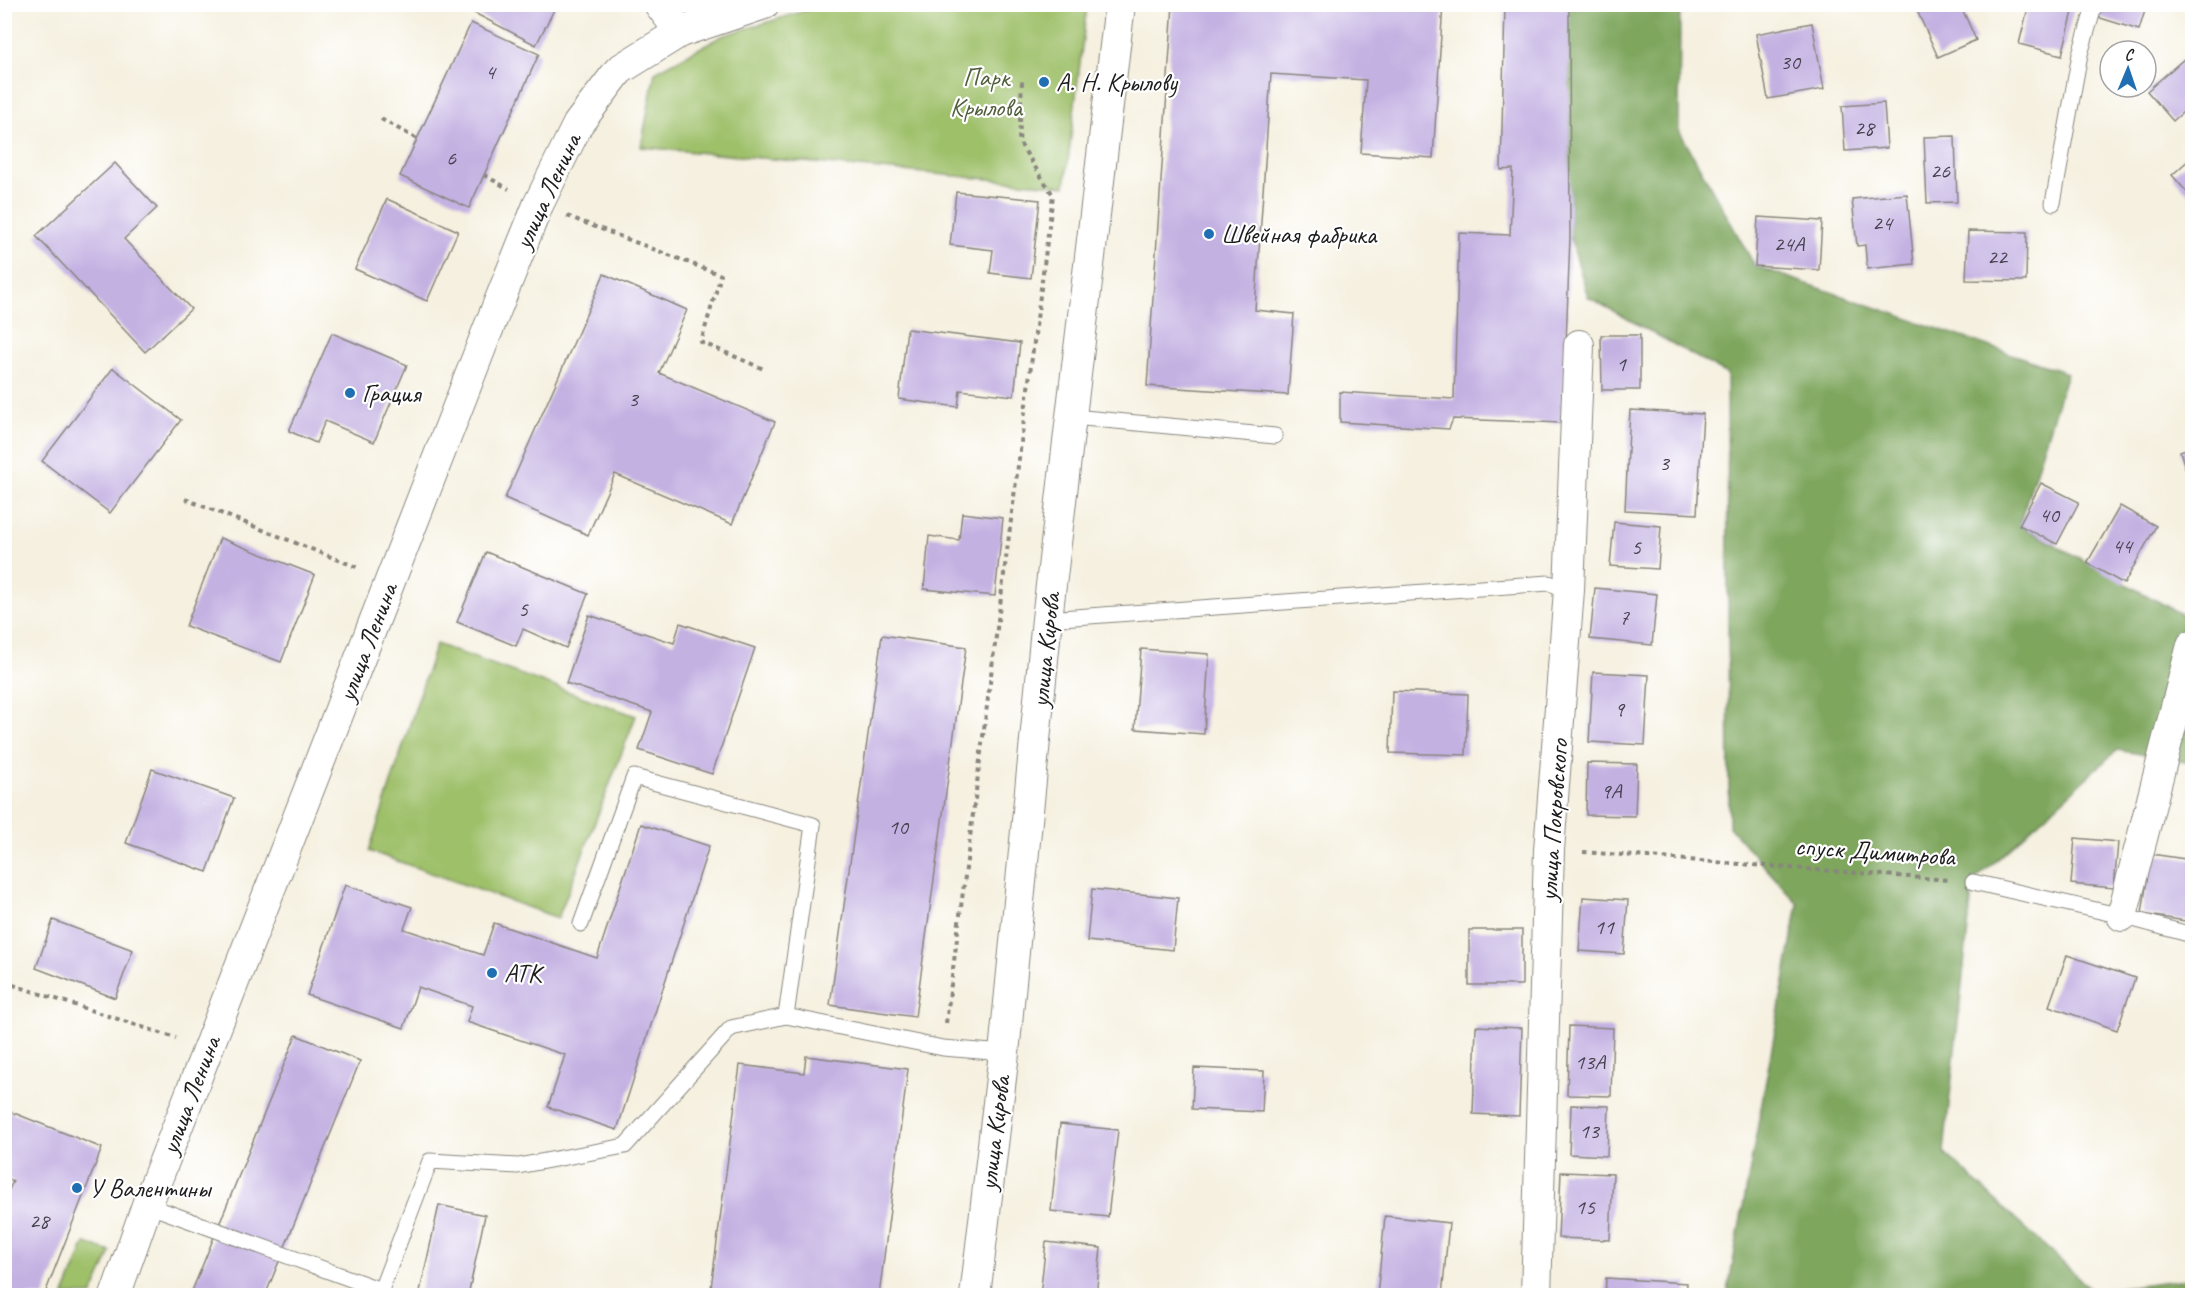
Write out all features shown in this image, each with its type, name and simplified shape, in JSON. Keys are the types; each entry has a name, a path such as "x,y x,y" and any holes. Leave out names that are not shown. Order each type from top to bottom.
{"street":[{"path":"659,4 680,32"},
{"name":"улица Ленина","path":"115,1296 147,1204 537,205 578,124 619,70 680,32 764,4"},
{"name":"улица Кирова","path":"975,1296 1004,1053 1047,619 1073,417 1120,4"},
{"name":"улица Покровского","path":"1536,1296 1549,850 1569,590 1579,345"},
{"path":"2122,916 2193,645"}],"lane":[{"path":"2053,203 2080,54 2095,4"},
{"path":"1073,417 1275,436"},
{"path":"1047,619 1549,583 1569,590"},
{"path":"581,924 634,777 813,825 786,1016"},
{"name":"спуск Димитрова","path":"1973,882 2122,916 2193,935"},
{"path":"147,1204 381,1290 430,1161 518,1167 625,1146 732,1028 786,1016 943,1048 1004,1053"}],"path":[{"path":"943,1048 1053,195 1019,142 1023,81"},
{"path":"381,119 417,139"},
{"path":"537,205 721,275 701,342 766,370"},
{"path":"185,499 391,580"},
{"name":"спуск Димитрова","path":"1549,850 1973,882"},
{"path":"4,982 208,1048"}],"green space":[{"name":"Парк Крылова","path":"827,4 1087,5 1065,186 641,147 655,72 722,36"},
{"path":"1567,5 1680,5 1679,130 1755,266 2067,373 2019,525 2192,620 2192,763 2117,750 1973,882 1944,1152 2093,1291 2192,1278 2192,1295 1727,1295 1798,904 1729,827 1727,374 1588,297 1570,237"},
{"path":"436,644 636,716 558,918 369,851"},
{"path":"85,1243 111,1252 92,1295 64,1295"}],"building":[{"path":"457,4 557,4 536,45"},
{"name":"Швейная фабрика","path":"1173,4 1443,4 1433,158 1361,153 1366,80 1271,74 1255,310 1294,314 1288,395 1147,386"},
{"path":"1914,4 1960,4 1976,40 1938,57"},
{"path":"2029,4 2075,4 2062,55 2019,44"},
{"path":"2098,4 2147,4 2139,30 2094,16"},
{"path":"1505,5 1569,8 1570,237 1563,423 1453,419 1449,429 1340,422 1340,392 1454,399 1459,233 1510,235 1513,169 1501,170"},
{"path":"471,23 539,54 469,208 400,176"},
{"path":"1812,23 1824,89 1768,99 1756,34"},
{"path":"2192,52 2192,104 2173,121 2154,99 2158,99 2158,81"},
{"path":"1884,103 1887,148 1845,151 1842,106"},
{"path":"1955,136 1957,202 1927,203 1924,137"},
{"path":"2192,157 2192,198 2172,175"},
{"path":"115,163 157,208 124,239 191,309 145,352 36,236"},
{"path":"956,192 1040,200 1031,278 990,273 993,250 950,245"},
{"path":"1907,194 1914,264 1867,269 1865,245 1857,246 1852,199"},
{"path":"387,199 458,231 427,301 355,269"},
{"path":"1758,217 1822,221 1819,270 1755,266"},
{"path":"1968,231 2027,232 2026,281 1966,280"},
{"path":"604,274 687,310 659,373 775,422 732,524 615,474 588,535 505,498"},
{"path":"907,329 1020,343 1014,396 960,390 958,407 899,399"},
{"name":"Грация","path":"332,333 407,365 374,442 325,421 316,443 289,431"},
{"path":"1601,335 1640,335 1640,390 1602,390"},
{"path":"113,368 181,420 110,513 42,461"},
{"path":"1630,410 1703,414 1697,514 1625,510"},
{"path":"2192,447 2192,490 2180,451"},
{"path":"2041,483 2079,502 2057,544 2019,525"},
{"path":"2120,506 2156,526 2124,584 2087,563"},
{"path":"962,513 1003,518 995,596 924,589 929,536 959,540"},
{"path":"1614,522 1661,526 1658,569 1610,566"},
{"path":"220,538 315,575 281,662 186,626"},
{"path":"486,552 588,594 566,648 523,629 516,646 457,622"},
{"path":"1595,588 1657,594 1652,645 1590,639"},
{"path":"589,615 674,643 680,623 755,648 712,774 639,750 652,712 566,683"},
{"path":"882,635 966,647 915,1017 830,1005"},
{"path":"1141,649 1209,654 1204,734 1135,729"},
{"path":"1593,672 1649,675 1645,745 1589,742"},
{"path":"1392,691 1468,694 1466,755 1390,753"},
{"path":"1587,763 1637,764 1635,816 1586,815"},
{"path":"152,769 234,798 207,872 126,843"},
{"name":"АТК","path":"641,824 709,846 617,1130 548,1107 565,1055 467,1022 472,1006 418,987 404,1028 307,995 345,885 412,907 404,929 483,955 494,923 597,958"},
{"path":"2075,838 2118,842 2114,888 2071,884"},
{"path":"2151,854 2192,860 2192,922 2142,914"},
{"path":"1092,889 1178,898 1173,950 1087,941"},
{"path":"1583,897 1628,900 1624,954 1579,951"},
{"path":"53,920 133,950 115,998 36,968"},
{"path":"1469,930 1522,930 1522,985 1469,985"},
{"path":"2067,955 2135,978 2117,1030 2049,1006"},
{"path":"1476,1026 1522,1028 1519,1116 1473,1114"},
{"path":"1569,1026 1613,1028 1611,1096 1567,1095"},
{"path":"296,1035 360,1061 265,1296 190,1296"},
{"path":"806,1056 908,1069 879,1296 710,1296 740,1065 804,1073"},
{"path":"1194,1068 1264,1071 1262,1112 1192,1109"},
{"path":"1571,1105 1609,1106 1607,1156 1569,1154"},
{"path":"4,1109 102,1148 44,1296 4,1296 4,1201 13,1181 4,1177"},
{"path":"1060,1124 1118,1130 1108,1217 1051,1211"},
{"path":"1561,1172 1613,1174 1610,1240 1558,1238"},
{"path":"439,1205 485,1215 468,1296 419,1296"},
{"path":"1385,1216 1449,1223 1442,1296 1377,1296"},
{"path":"1046,1242 1101,1248 1096,1296 1040,1296"},
{"path":"1606,1278 1687,1283 1686,1296 1605,1296"}],"place":[{"name":"А. Н. Крылову","path":"1044,82"},
{"name":"Швейная фабрика","path":"1209,234"},
{"name":"Грация","path":"350,393"},
{"name":"АТК","path":"492,973"},
{"name":"У Валентины","path":"77,1188"}]}
